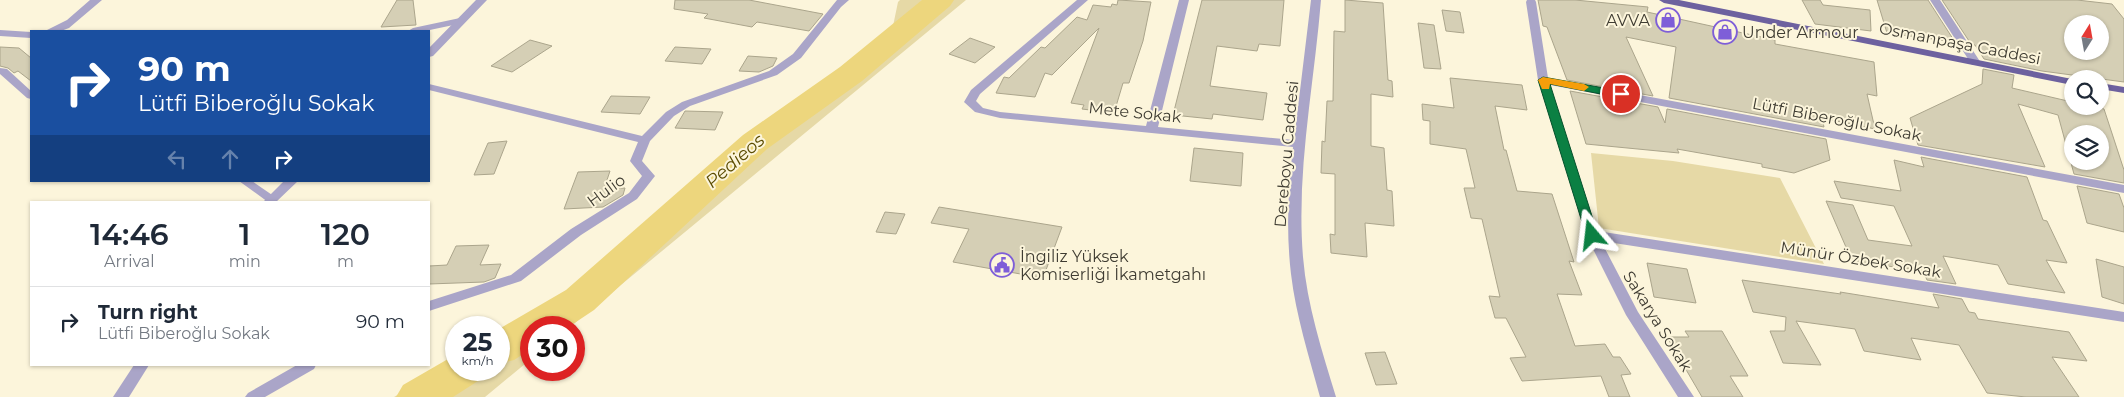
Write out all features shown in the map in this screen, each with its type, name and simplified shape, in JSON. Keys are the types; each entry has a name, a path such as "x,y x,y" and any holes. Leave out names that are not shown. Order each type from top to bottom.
{"main road":[{"name":"Osmanpaşa Caddesi","path":"1664,0 1687,3 2064,80"},
{"path":"2109,88 2124,90"}],"street":[{"path":"54,30 75,21 97,0"},
{"path":"430,53 482,0"},
{"name":"Hulio","path":"430,306 516,278 576,232 633,196 649,176 636,161 645,140 670,114 686,104 773,73 797,56 837,5 844,0"},
{"name":"Mete Sokak","path":"1083,0 975,92 970,102 979,110 1000,115 1300,144"},
{"path":"1151,130 1184,0"},
{"name":"Dereboyu Caddesi","path":"1316,0 1295,208 1296,257 1308,327 1328,397"},
{"path":"1935,0 1976,63"},
{"name":"Sakarya Sokak","path":"1531,2 1543,80 1592,235 1633,315 1686,397"},
{"path":"0,33 30,36"},
{"name":"Lütfi Biberoğlu Sokak","path":"1543,80 2124,189"},
{"path":"430,87 645,140"},
{"path":"270,201 291,182"},
{"name":"Münür Özbek Sokak","path":"1592,235 2124,318"},
{"path":"121,397 141,366"},
{"path":"253,397 307,366"}],"lane":[{"path":"418,30 460,21"},
{"path":"0,70 4,71 30,95"},
{"path":"245,182 270,201"}],"shaded area":[{"path":"900,0 966,0 583,316 532,316 571,293 773,120 893,26"},
{"path":"1591,153 1673,161 1780,178 1824,264 1599,228"},
{"path":"520,323 520,368 510,376 510,329"},
{"path":"445,367 445,381 504,381 485,397 394,397"}],"building":[{"path":"397,0 413,0 416,25 381,27"},
{"path":"675,0 749,0 823,14 809,31 757,22 752,27 704,18 708,14 674,9"},
{"path":"1118,0 1151,2 1143,41 1129,83 1123,83 1114,113 1082,109 1084,105 1071,103 1099,28 1052,75 1045,73 1035,97 996,93 1004,77 1009,78 1041,47 1045,48 1077,17 1087,20 1093,5 1111,7 1112,4 1117,5"},
{"path":"1202,0 1284,0 1280,46 1259,44 1257,51 1217,46 1210,86 1267,93 1263,120 1213,114 1212,119 1173,115"},
{"path":"1345,0 1383,3 1388,80 1392,81 1393,97 1371,94 1371,146 1384,148 1387,190 1392,191 1394,226 1365,223 1367,257 1331,253 1330,234 1335,235 1335,174 1321,173 1322,141 1325,142 1327,101 1333,101 1334,31 1345,32"},
{"path":"1538,0 1575,0 1648,7 1647,12 1775,40 1775,44 1874,62 1877,96 1867,94 1875,129 1822,118 1824,127 1669,98 1676,47 1626,37 1653,96 1567,80 1547,27 1543,26"},
{"path":"1802,0 1820,0 1823,5 1870,10 1871,31 1815,24"},
{"path":"1877,0 1928,0 1955,42 1887,33"},
{"path":"1942,0 2077,0 2112,4 2124,19 2124,82 2109,80 2109,70 2064,70 2064,74 1984,59 1975,45 1971,44"},
{"path":"1442,10 1460,12 1464,33 1446,31"},
{"path":"1418,23 1434,25 1441,69 1424,68"},
{"path":"970,38 995,47 975,63 949,54"},
{"path":"530,40 552,46 512,72 491,66"},
{"path":"0,47 19,48 30,57 30,80 18,71 14,73 8,68 0,66"},
{"path":"675,47 711,49 702,64 665,61"},
{"path":"748,56 777,58 773,66 759,72 739,71"},
{"path":"1983,69 2014,75 2012,88 2064,100 2064,115 2106,115 2124,170 2124,183 2074,174 2073,170 2109,170 2109,125 2064,125 2064,137 2058,115 2018,104 2045,167 1918,145 1910,118 1982,84"},
{"path":"1450,78 1522,85 1527,110 1495,106 1504,150 1506,150 1517,191 1552,194 1574,262 1569,261 1582,295 1557,294 1575,346 1605,344 1613,357 1620,357 1631,374 1621,375 1630,397 1609,397 1601,376 1522,381 1510,358 1526,357 1506,318 1495,318 1489,296 1500,297 1482,219 1471,218 1464,188 1475,188 1466,149 1430,144 1430,121 1423,120 1422,104 1454,108"},
{"path":"1570,91 1658,107 1665,123 1667,109 1826,139 1830,160 1794,173 1762,167 1762,164 1677,149 1679,153 1586,144"},
{"path":"611,96 650,97 640,114 601,112"},
{"path":"685,111 723,112 715,130 675,128"},
{"path":"507,141 494,174 474,175 488,143"},
{"path":"1194,148 1243,153 1241,186 1190,181"},
{"path":"1921,157 2027,177 2043,220 2047,221 2067,263 2046,260 2065,293 2008,284 1998,265 1943,256 1956,284 1927,280 1923,271 1852,261 1826,201 1853,205 1868,240 1912,246 1894,206 1841,198 1834,181 1901,191 1894,160 1924,167"},
{"path":"610,171 604,189 625,188 623,195 603,207 564,209 578,172"},
{"path":"2077,186 2119,194 2124,208 2124,232 2087,223"},
{"path":"939,207 1062,227 1043,278 953,262 969,229 931,223"},
{"path":"885,212 905,214 896,234 876,232"},
{"path":"489,245 480,265 501,264 495,278 484,282 430,284 430,266 447,265 456,246"},
{"path":"2096,259 2124,267 2124,304 2102,297"},
{"path":"1647,263 1687,269 1696,303 1654,297"},
{"path":"1742,280 1841,294 1840,292 1939,308 1933,294 1962,299 1969,312 1975,313 1978,319 2069,332 2087,361 2052,357 2079,397 2026,397 1987,393 1959,345 1911,338 1921,360 1864,351 1855,329 1796,321 1821,365 1783,363 1770,331 1785,331 1786,317 1753,312"},
{"path":"1685,331 1722,331 1748,376 1730,376 1743,397 1702,397 1667,337 1689,337"},
{"path":"1385,352 1397,384 1376,385 1365,353"}],"waterway":[{"name":"Pedieos","path":"554,316 580,300 755,142 851,74 940,0"},
{"name":"Pedieos","path":"510,342 520,336"},
{"name":"Pedieos","path":"418,397 445,381"}],"slow traffic":[{"path":"1545,87 1543,80 1584,87"}],"place":[{"name":"AVVA","path":"1668,20"},
{"name":"Under Armour","path":"1725,32"},
{"name":"İngiliz Yüksek Komiserliği İkametgahı","path":"1002,265"}],"route":[{"path":"1592,235 1543,80 1621,94"}]}
